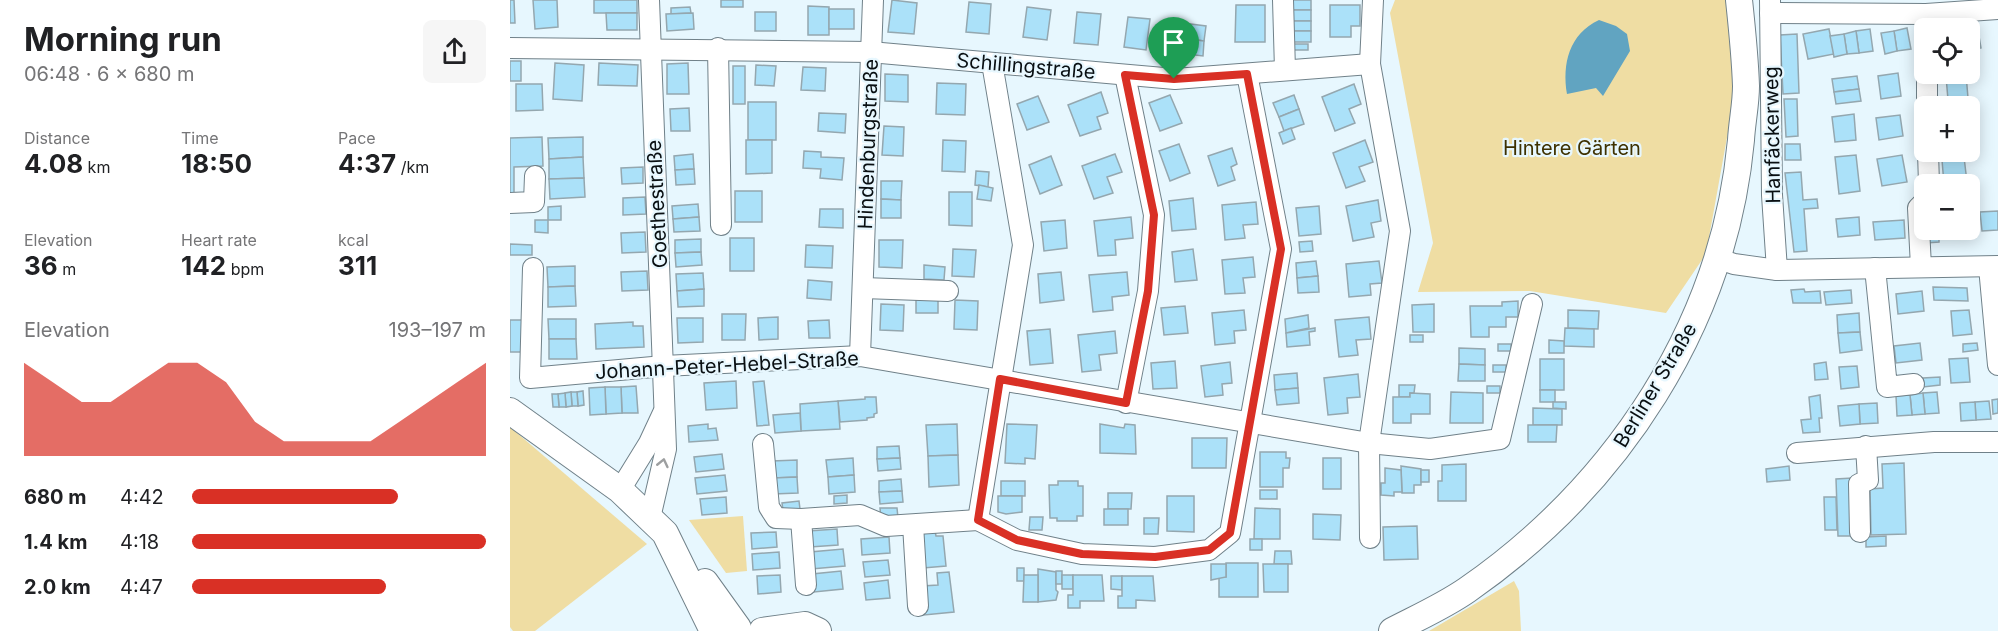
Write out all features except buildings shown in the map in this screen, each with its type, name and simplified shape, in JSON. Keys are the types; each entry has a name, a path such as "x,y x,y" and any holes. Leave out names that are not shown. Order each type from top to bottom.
{"main road":[{"name":"Berliner Straße","path":"1392,631 1466,591 1551,522 1610,459 1663,380 1698,314 1719,259 1730,217 1739,160 1746,87 1739,0"},
{"path":"510,411 620,490 650,518 665,533 675,550 703,579 739,631 805,626 817,631"}],"street":[{"name":"Goethestraße","path":"649,0 666,449 650,518"},
{"name":"Hindenburgstraße","path":"860,356 873,0"},
{"path":"1283,0 1285,70"},
{"path":"1370,538 1369,442 1400,231 1370,64 1373,0"},
{"path":"1770,7 1926,14 1998,9"},
{"name":"Hanfäckerweg","path":"1770,7 1772,195 1777,270"},
{"name":"Schillingstraße","path":"510,48 718,48 870,52 1174,79 1370,64"},
{"path":"718,48 721,225"},
{"path":"978,520 1023,245 992,63"},
{"path":"763,444 769,507 776,518 801,519 860,515 886,526 978,520 1017,540 1082,554 1155,557 1209,550 1230,533 1281,249 1247,74"},
{"path":"1125,75 1154,215 1148,291 1126,403"},
{"path":"510,203 534,202 535,176"},
{"path":"1920,240 1921,267"},
{"path":"1719,259 1734,264 1777,270 1994,266 1998,365"},
{"name":"Johann-Peter-Hebel-Straße","path":"533,268 530,378 664,366 860,356 1126,403 1369,442 1430,449 1500,439 1532,304"},
{"path":"1875,268 1887,387 1914,384"},
{"path":"863,288 948,291"},
{"name":"Goethestraße","path":"620,490 649,443 665,407"},
{"path":"1797,453 1934,442 1998,442"},
{"path":"1860,532 1859,484 1868,480 1866,446"},
{"path":"801,519 806,585"},
{"path":"913,525 918,606"}],"green space":[{"name":"Hintere Gärten","path":"1395,0 1726,0 1737,82 1706,254 1666,313 1530,291 1418,292 1433,243 1390,13"},
{"path":"510,427 647,544 535,631 513,631 510,627"},
{"path":"743,516 747,571 726,573 689,520"},
{"path":"1514,581 1519,591 1521,631 1429,631"}],"water":[{"path":"1599,20 1616,26 1627,34 1630,51 1603,96 1596,88 1567,94 1566,72 1570,51 1581,33"}],"route":[{"path":"1247,74 1281,249 1230,533 1209,550 1155,557 1082,554 1017,540 978,520 1000,379 1126,403 1148,291 1154,215 1125,75 1174,79 1247,74"}]}
